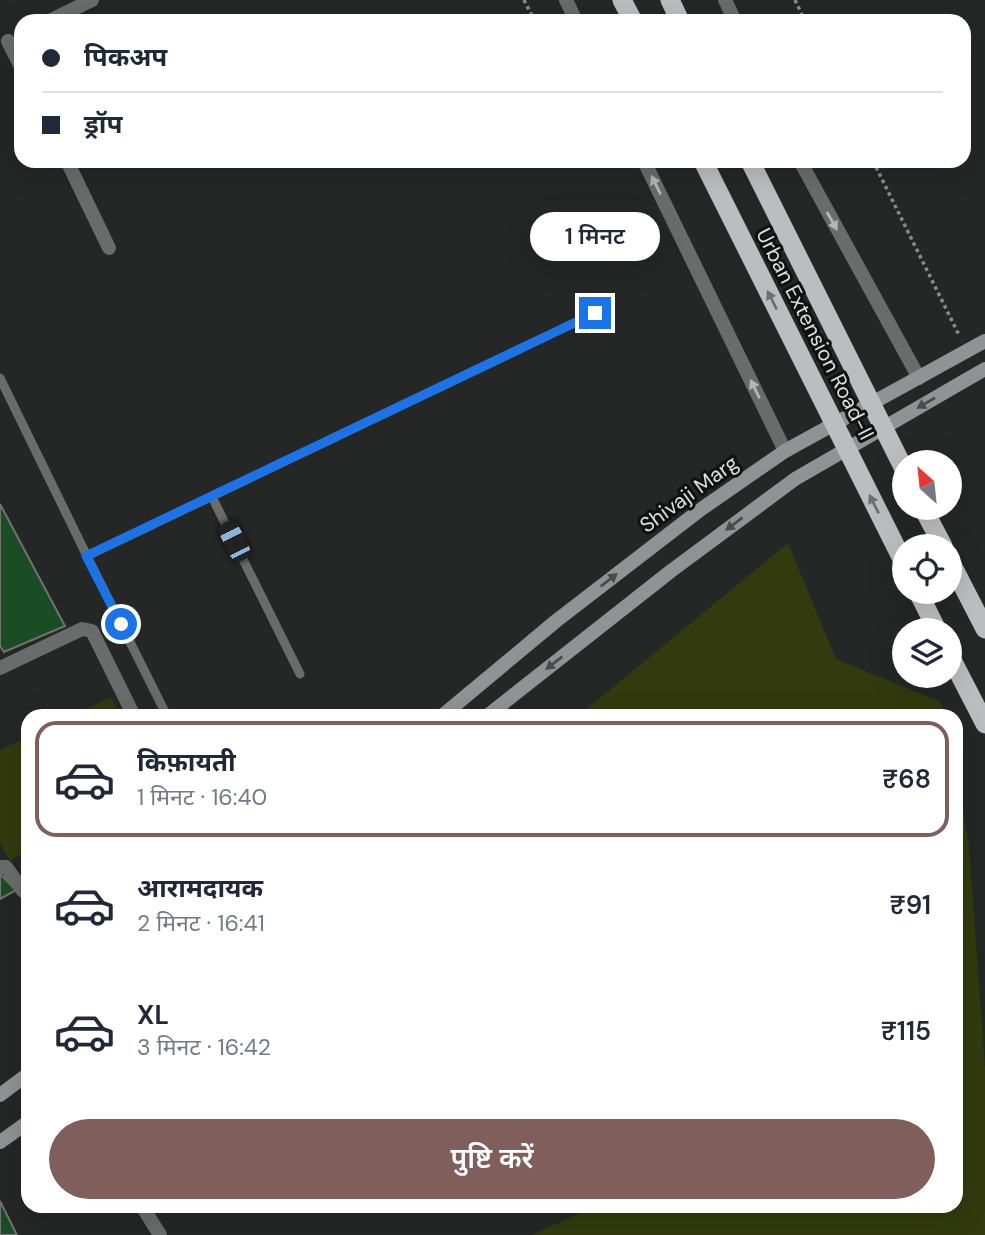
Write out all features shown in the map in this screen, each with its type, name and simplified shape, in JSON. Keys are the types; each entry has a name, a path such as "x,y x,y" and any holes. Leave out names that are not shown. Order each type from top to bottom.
{"highway":[{"name":"Urban Extension Road-II","path":"706,168 892,539"},
{"name":"Urban Extension Road-II","path":"754,168 894,450"},
{"path":"962,584 985,629"},
{"path":"962,679 985,724"}],"main road":[{"name":"Shivaji Marg","path":"450,709 556,621 700,510 785,451 985,341"},
{"path":"496,709 671,571 795,479 985,369"},
{"path":"0,1095 21,1079"},
{"path":"0,1142 21,1127"}],"street":[{"path":"63,14 92,0"},
{"path":"70,168 109,248"},
{"path":"647,168 785,451"},
{"path":"804,168 919,378"},
{"path":"0,668 82,629 88,629 92,631 131,709"},
{"path":"0,867 6,867 21,888"},
{"path":"146,1213 160,1235"}],"lane":[{"path":"86,556 595,313"},
{"path":"0,378 163,709"},
{"path":"212,497 300,674"}],"path":[{"path":"876,168 967,352"}],"green space":[{"path":"788,543 836,659 892,682 892,688 907,688 941,702 942,709 586,709"},
{"path":"111,697 117,709 87,709"},
{"path":"21,740 21,854 10,861 0,843 0,750"},
{"path":"963,812 969,845 985,1068 985,1235 532,1235 580,1213 963,1213"}],"building":[{"path":"0,504 65,626 4,652 0,646"},
{"path":"0,876 16,890 0,899"},
{"path":"0,1201 17,1235 0,1235"}],"route":[{"path":"121,624 86,556 595,313"}]}
